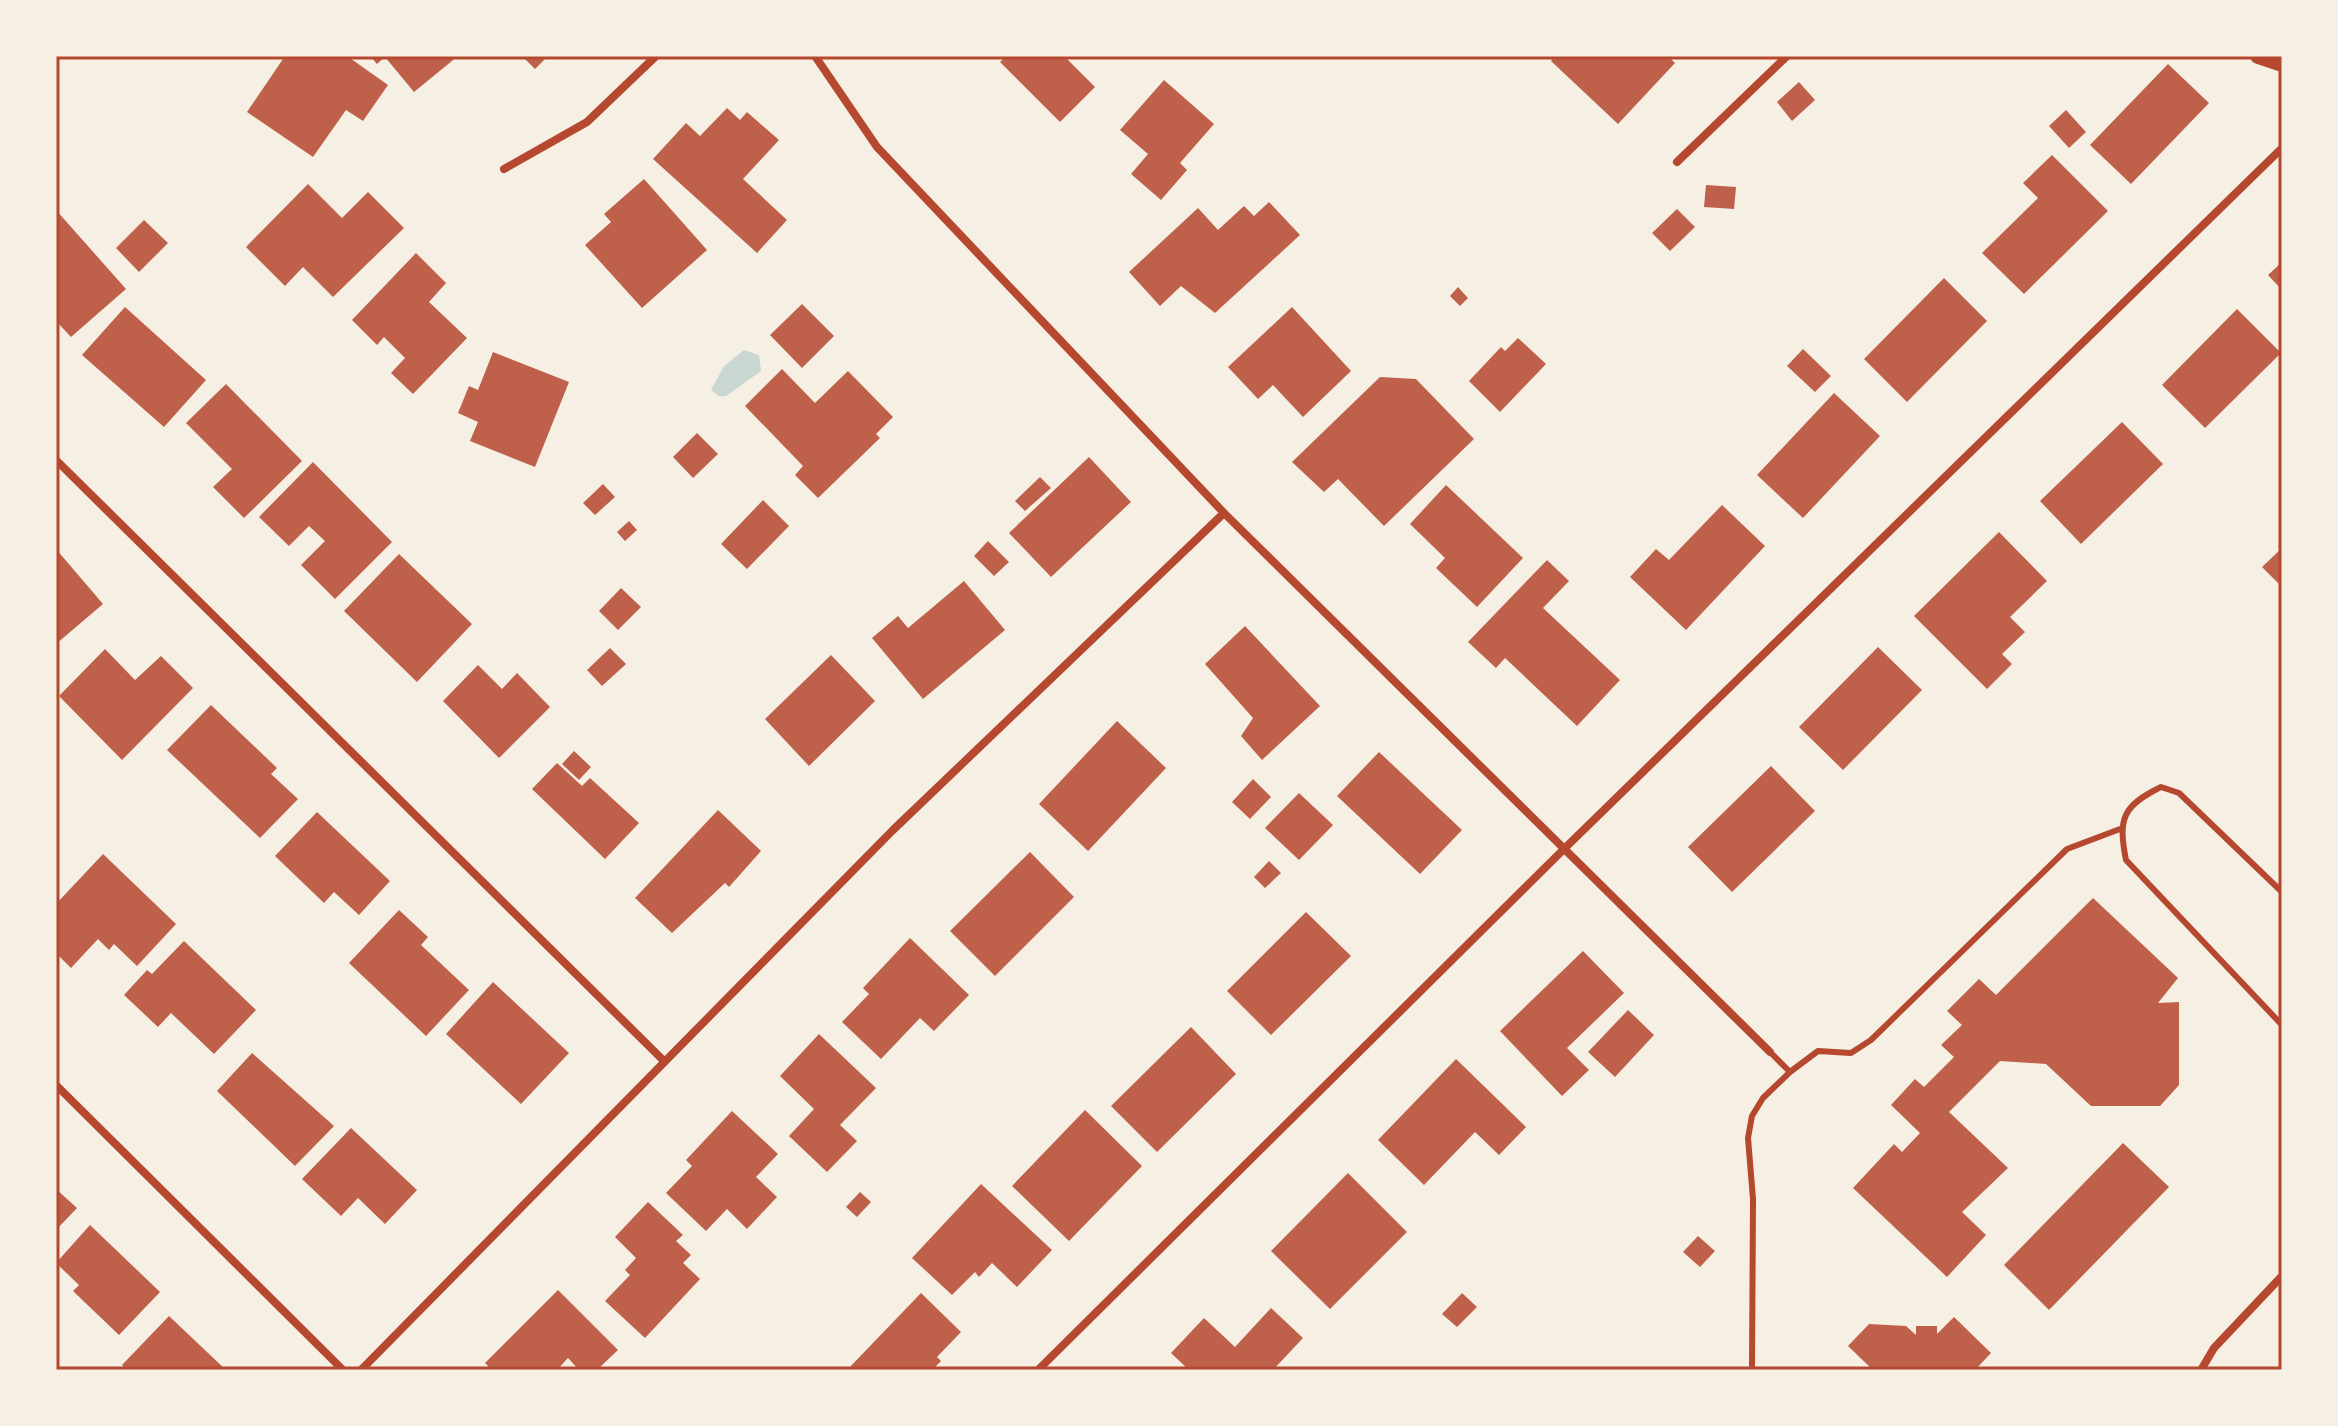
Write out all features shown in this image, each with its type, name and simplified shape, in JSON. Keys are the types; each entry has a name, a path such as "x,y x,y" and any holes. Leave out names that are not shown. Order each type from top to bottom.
{"main road":[{"path":"2258,56 2282,64"}],"street":[{"path":"504,169 587,122 656,56"},
{"path":"815,56 877,147 1224,513 1770,1052"},
{"path":"1677,162 1787,56"},
{"path":"1038,1370 1565,848 2282,148"},
{"path":"56,460 664,1061"},
{"path":"361,1370 893,830 1224,513"},
{"path":"56,1085 343,1370"},
{"path":"2201,1370 2214,1348 2282,1276"}],"lane":[{"path":"2282,892 2179,793 2161,787 2129,808 2120,829 2126,860 2282,1025"},
{"path":"1752,1370 1753,1199 1748,1138 1752,1116 1763,1098 1818,1051 1851,1053 1871,1040 2067,849 2120,829"},
{"path":"1770,1052 1790,1072"}],"shaded area":[{"path":"744,350 759,355 761,371 726,396 719,396 711,390 724,366"}],"building":[{"path":"285,56 347,56 388,85 363,121 346,110 313,157 247,112"},
{"path":"370,56 458,56 414,92 385,57 377,64"},
{"path":"522,56 548,56 535,69"},
{"path":"1006,56 1064,56 1095,87 1060,122 1000,62"},
{"path":"1555,56 1668,56 1675,63 1618,124 1551,61"},
{"path":"2168,64 2209,103 2131,184 2090,145"},
{"path":"1164,80 1214,124 1180,163 1187,170 1161,200 1131,174 1148,154 1120,130"},
{"path":"1799,82 1815,100 1792,121 1777,102"},
{"path":"727,108 740,120 747,112 779,140 743,179 787,220 757,253 653,159 686,123 700,136"},
{"path":"2066,110 2086,132 2069,148 2049,126"},
{"path":"2052,155 2108,211 2024,294 1982,253 2038,198 2023,183"},
{"path":"644,179 707,250 642,308 585,245 611,222 604,214"},
{"path":"308,184 342,218 368,192 404,228 333,297 303,267 285,286 246,247"},
{"path":"1706,185 1736,187 1734,209 1704,207"},
{"path":"1269,202 1300,235 1215,313 1181,286 1160,306 1129,272 1198,208 1218,230 1244,206 1254,216"},
{"path":"1677,209 1695,227 1670,251 1652,233"},
{"path":"56,210 126,289 71,337 56,321"},
{"path":"144,220 168,243 139,272 116,248"},
{"path":"416,253 446,283 429,302 467,338 413,394 391,373 405,358 384,337 377,345 352,320"},
{"path":"2282,262 2282,290 2268,275"},
{"path":"1944,278 1987,321 1907,402 1864,359"},
{"path":"1458,287 1468,298 1460,306 1450,296"},
{"path":"802,304 834,336 802,368 770,335"},
{"path":"125,307 206,380 164,427 82,355"},
{"path":"1292,307 1351,371 1303,417 1273,385 1258,399 1228,367"},
{"path":"2237,309 2281,353 2205,428 2162,385"},
{"path":"1518,338 1546,364 1500,412 1469,381 1501,347 1505,351"},
{"path":"1803,349 1831,376 1815,392 1787,366"},
{"path":"493,352 569,382 535,467 470,441 478,422 458,413 469,386 478,390"},
{"path":"782,369 815,403 848,371 893,417 876,434 880,438 818,498 795,475 803,466 745,406"},
{"path":"1380,377 1416,379 1474,439 1384,526 1338,479 1324,492 1292,462"},
{"path":"226,384 302,461 244,518 213,487 232,469 186,423"},
{"path":"1834,393 1880,436 1803,518 1757,475"},
{"path":"2122,422 2163,464 2081,544 2040,501"},
{"path":"697,433 718,454 693,478 673,457"},
{"path":"1089,457 1131,502 1051,577 1009,533"},
{"path":"313,462 392,542 335,599 301,565 325,541 309,526 289,546 259,517"},
{"path":"1040,477 1051,488 1025,511 1015,501"},
{"path":"603,484 615,497 595,515 583,503"},
{"path":"1446,485 1523,558 1477,607 1436,568 1445,558 1410,524"},
{"path":"763,500 789,526 747,569 721,544"},
{"path":"1722,505 1765,546 1686,630 1630,577 1656,549 1669,560"},
{"path":"629,521 637,530 625,541 617,532"},
{"path":"1999,532 2047,581 2010,617 2025,632 2002,654 2012,664 1987,689 1914,616"},
{"path":"988,541 1009,562 994,576 974,556"},
{"path":"2282,541 2282,587 2262,567 2281,549 2278,546"},
{"path":"56,549 103,604 56,644"},
{"path":"399,554 472,624 417,682 344,611"},
{"path":"1547,560 1569,581 1543,608 1620,680 1577,726 1505,658 1496,668 1468,642"},
{"path":"964,581 1005,630 923,699 872,638 898,616 908,628"},
{"path":"621,588 641,607 618,630 599,611"},
{"path":"1245,626 1320,706 1262,760 1241,736 1253,718 1205,664"},
{"path":"1878,647 1922,690 1843,770 1799,727"},
{"path":"610,648 626,664 602,686 587,670"},
{"path":"105,649 135,680 161,656 193,688 122,760 59,696"},
{"path":"831,655 875,701 809,766 765,719"},
{"path":"478,665 502,689 517,673 550,707 499,758 443,701"},
{"path":"211,705 277,768 271,774 298,799 260,838 167,750"},
{"path":"1117,721 1166,768 1088,851 1039,804"},
{"path":"574,751 591,767 579,780 562,764"},
{"path":"1379,752 1462,830 1420,874 1337,796"},
{"path":"557,763 582,786 590,778 639,823 605,859 532,789"},
{"path":"1771,766 1815,811 1732,892 1688,847"},
{"path":"1253,779 1271,797 1250,819 1232,802"},
{"path":"1299,793 1333,825 1299,860 1265,828"},
{"path":"718,810 761,851 729,887 725,883 672,933 635,898"},
{"path":"317,812 390,881 359,915 334,892 324,903 275,856"},
{"path":"1030,852 1074,897 995,976 950,931"},
{"path":"103,854 176,924 137,966 114,944 109,950 98,939 71,968 56,953 56,904"},
{"path":"1269,861 1281,873 1265,888 1254,877"},
{"path":"2093,898 2178,978 2158,1003 2179,1002 2179,1085 2160,1106 2091,1106 2046,1064 2000,1061 1949,1112 2008,1168 1962,1212 1986,1235 1947,1277 1853,1188 1894,1144 1902,1152 1920,1133 1891,1105 1915,1079 1924,1087 1954,1057 1941,1045 1962,1025 1947,1011 1979,979 1996,995"},
{"path":"399,910 428,937 421,945 469,990 426,1036 349,963"},
{"path":"1306,912 1351,956 1271,1035 1227,991"},
{"path":"910,938 969,995 934,1031 920,1018 881,1059 842,1022 869,994 863,988"},
{"path":"184,941 256,1010 214,1054 171,1013 158,1027 124,995 147,970 152,974"},
{"path":"1583,951 1624,993 1567,1048 1589,1070 1562,1096 1500,1031"},
{"path":"493,982 569,1053 521,1104 446,1034"},
{"path":"1628,1010 1654,1035 1615,1077 1588,1052"},
{"path":"1191,1027 1236,1074 1157,1152 1111,1106"},
{"path":"819,1034 876,1088 840,1125 857,1141 827,1172 789,1136 814,1109 780,1076"},
{"path":"252,1053 334,1126 295,1166 217,1091"},
{"path":"1456,1059 1526,1127 1499,1155 1475,1132 1424,1185 1378,1140"},
{"path":"1085,1110 1142,1166 1069,1241 1012,1186"},
{"path":"732,1111 778,1154 756,1177 777,1197 747,1229 727,1209 706,1231 666,1193 692,1166 686,1160"},
{"path":"351,1128 417,1190 385,1224 358,1198 341,1216 302,1179"},
{"path":"2123,1143 2169,1187 2049,1310 2004,1265"},
{"path":"1348,1173 1407,1232 1330,1309 1271,1251"},
{"path":"981,1184 1052,1250 1017,1287 992,1263 979,1277 975,1272 952,1295 912,1258"},
{"path":"56,1189 77,1208 56,1230"},
{"path":"860,1192 871,1202 857,1217 846,1207"},
{"path":"648,1202 683,1235 676,1241 691,1255 683,1263 700,1279 645,1338 605,1301 630,1275 625,1270 636,1258 615,1237"},
{"path":"90,1225 160,1292 119,1335 73,1291 79,1285 56,1263"},
{"path":"1698,1236 1715,1251 1700,1267 1683,1252"},
{"path":"558,1290 618,1350 597,1370 579,1370 568,1358 557,1370 492,1370 485,1363"},
{"path":"921,1293 961,1332 937,1357 941,1361 932,1370 847,1370"},
{"path":"1462,1293 1477,1307 1457,1327 1442,1314"},
{"path":"1271,1308 1303,1338 1273,1370 1189,1370 1171,1353 1204,1318 1235,1347"},
{"path":"169,1316 226,1370 127,1370 122,1365"},
{"path":"1954,1317 1991,1353 1975,1370 1873,1370 1848,1346 1869,1324 1906,1326 1916,1335 1916,1326 1937,1326 1937,1334"}]}
